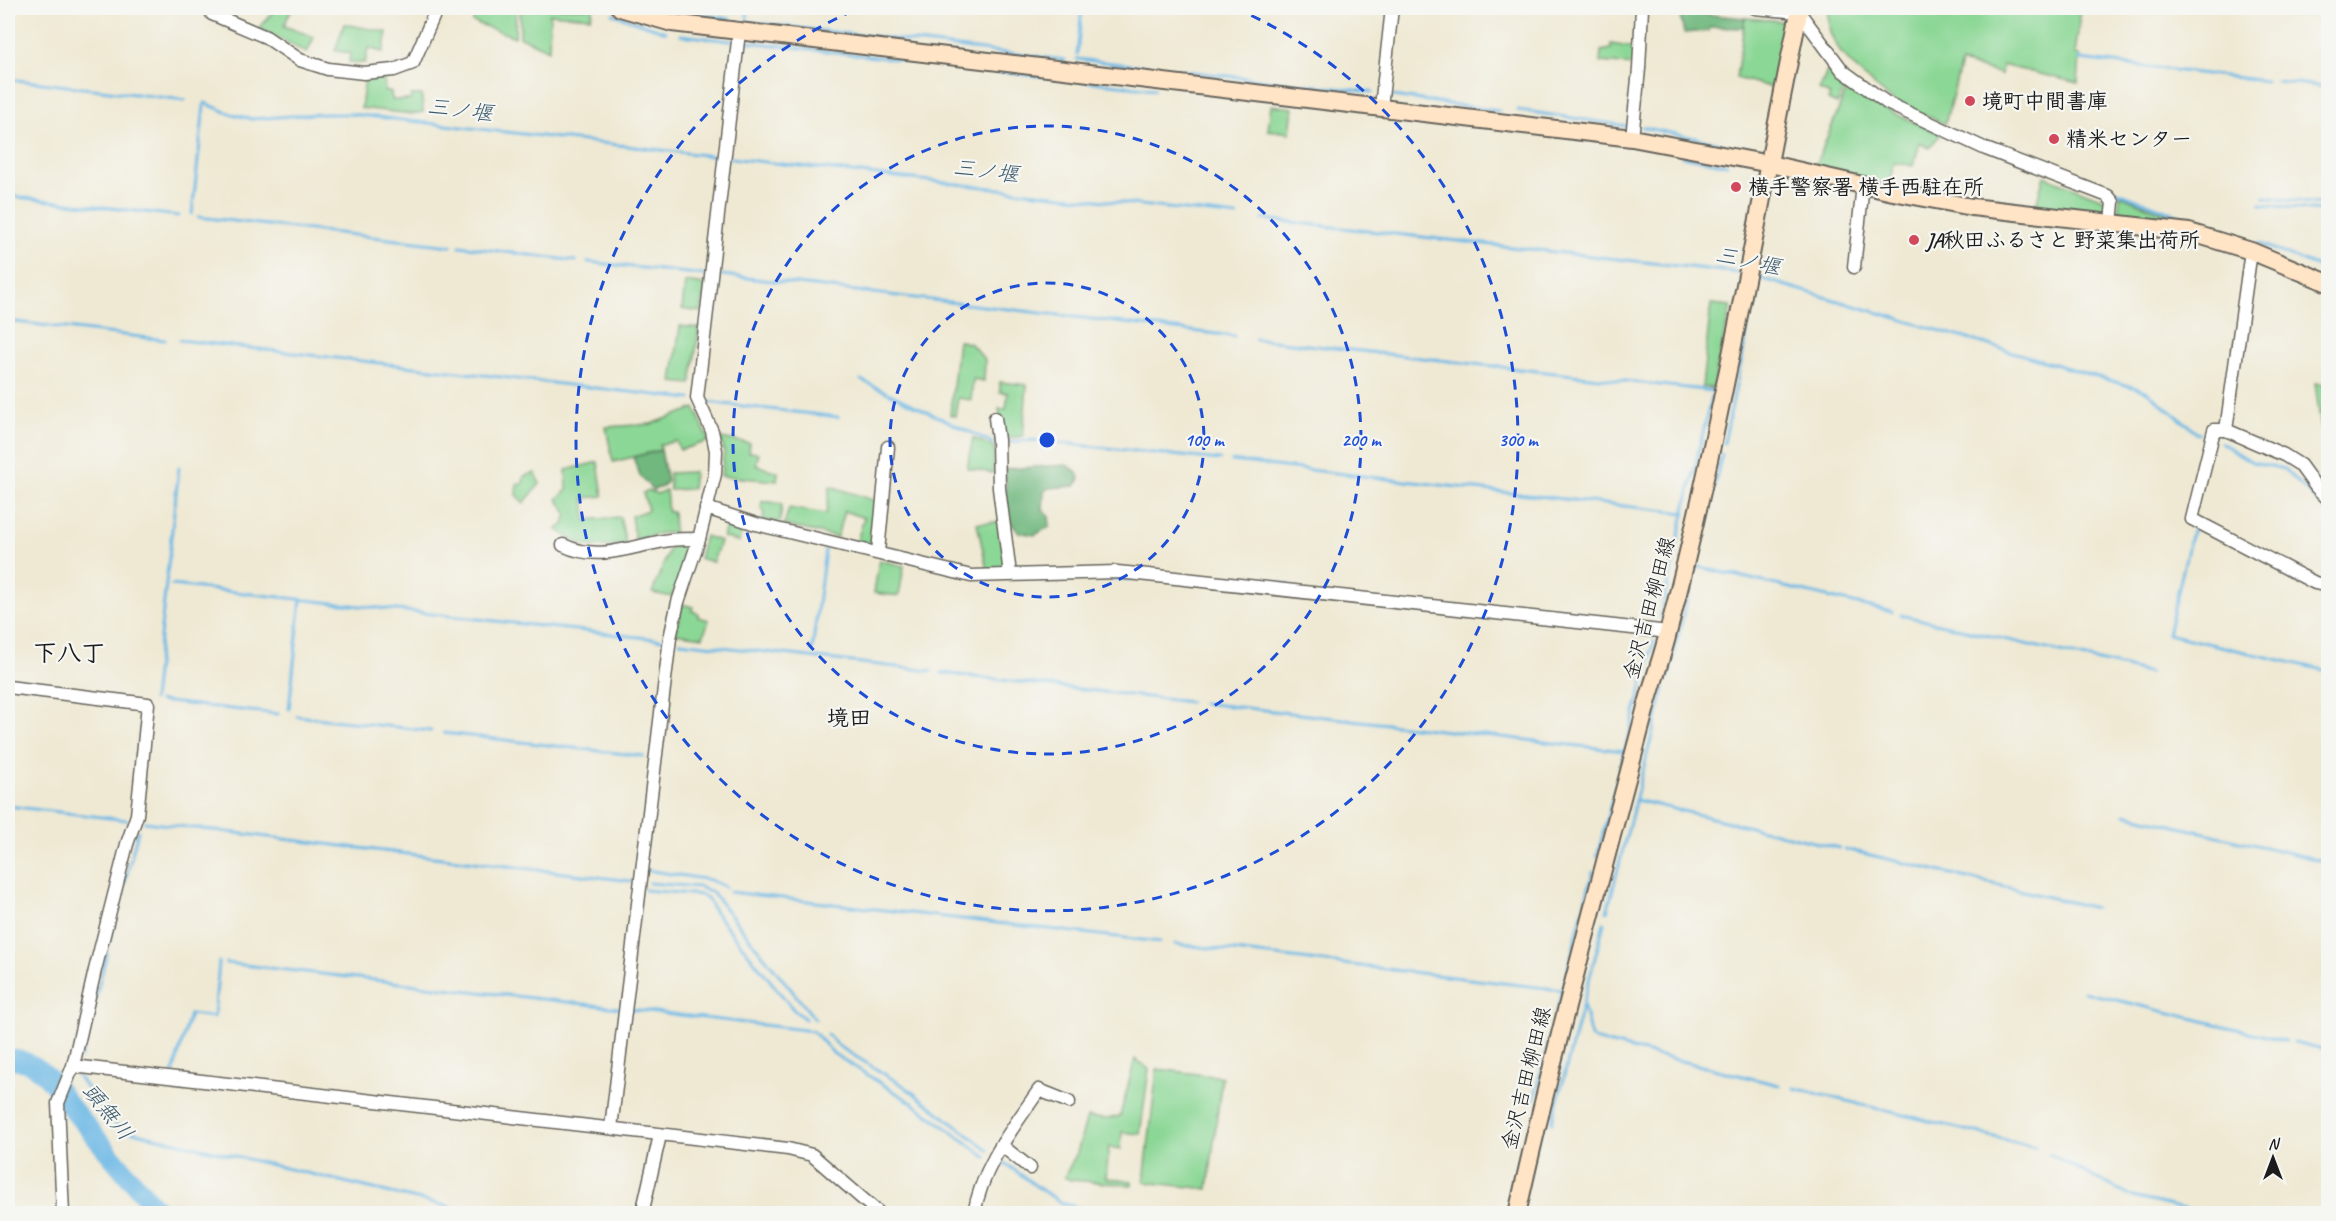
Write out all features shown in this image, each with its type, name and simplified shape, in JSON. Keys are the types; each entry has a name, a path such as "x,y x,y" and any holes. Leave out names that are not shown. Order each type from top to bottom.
{"street":[{"path":"212,8 212,14 266,37 300,60 328,69 364,73 394,70 413,63 437,8"},
{"path":"620,8 672,23 739,32 1632,138 1770,164 1972,207 2189,232 2251,251 2328,283"},
{"path":"1381,107 1392,8"},
{"path":"1632,138 1640,69 1642,8"},
{"path":"1755,8 1800,10 1843,71 1887,103 1986,149 2108,196 2113,202 2111,223"},
{"name":"金沢吉田柳田線","path":"1517,1214 1584,940 1653,680 1669,632 1713,445 1800,10"},
{"path":"611,1128 670,638 678,602 712,491 716,451 712,431 697,398 739,32"},
{"path":"1854,267 1863,185"},
{"path":"2226,430 2251,251"},
{"path":"995,418 1000,498 1010,574"},
{"path":"2328,499 2300,465 2284,455 2226,430 2214,430 2192,519 2315,583 2328,586"},
{"path":"878,552 888,447"},
{"path":"706,508 756,524 971,576 1116,572 1148,574 1669,632"},
{"path":"563,545 575,551 610,552 670,540 699,539"},
{"path":"8,687 148,704 137,816 127,844 73,1066 58,1103 63,1214"},
{"path":"73,1066 436,1110 788,1149 812,1155 880,1214"},
{"path":"974,1214 978,1194 1001,1145 1039,1090 1069,1102"},
{"path":"642,1214 660,1135"},
{"path":"1001,1145 1030,1167"}],"green space":[{"path":"276,8 292,8 284,26 314,37 307,53 259,28"},
{"path":"474,8 516,8 515,37 473,22"},
{"path":"520,8 593,8 591,17 550,14 549,50 520,37"},
{"path":"1827,8 2081,8 2075,55 2080,56 2078,83 2002,65 2001,74 1961,63 1945,124 1893,101 1862,75 1841,53 1830,33"},
{"path":"1679,12 1745,18 1743,28 1710,27 1709,31 1684,33"},
{"path":"1745,18 1781,21 1787,31 1774,88 1736,78"},
{"path":"344,24 387,32 383,52 368,48 365,63 349,62 350,53 335,51"},
{"path":"1611,44 1635,48 1634,65 1600,62 1601,51 1611,49"},
{"path":"1829,67 1847,83 1837,104 1828,100 1830,95 1819,90"},
{"path":"365,78 384,79 385,92 391,92 392,100 411,100 411,95 422,95 423,112 411,114 361,108"},
{"path":"1849,84 1891,112 1941,134 1929,148 1920,143 1913,166 1893,163 1890,185 1815,167"},
{"path":"1271,105 1293,108 1290,133 1268,130"},
{"path":"2044,176 2108,201 2104,215 2035,209"},
{"path":"2120,195 2180,219 2118,214"},
{"path":"685,282 705,285 701,312 682,309"},
{"path":"1711,304 1731,306 1713,388 1702,387"},
{"path":"680,326 699,328 691,384 672,382"},
{"path":"958,340 971,344 985,360 984,381 973,379 971,400 958,398 955,416 950,415"},
{"path":"1000,382 1027,385 1023,436 1004,439 999,409 1006,409 1008,393 1000,392"},
{"path":"2315,383 2328,385 2328,429 2321,428"},
{"path":"695,408 709,441 680,450 676,441 660,445 661,450 613,462 606,427 651,424"},
{"path":"721,438 750,443 749,452 759,453 756,465 778,472 777,481 721,476 724,452"},
{"path":"973,438 994,447 993,473 967,468"},
{"path":"661,450 667,482 662,487 653,490 640,476 633,457"},
{"path":"598,462 603,496 584,498 586,520 620,517 626,544 589,546 574,541 556,529 564,525 567,513 557,499 567,490 566,470"},
{"path":"1066,465 1076,471 1080,479 1075,486 1048,488 1044,492 1043,510 1049,516 1050,526 1035,535 1018,532 1007,517 1005,469"},
{"path":"694,472 692,489 670,490 669,473"},
{"path":"535,473 540,484 524,503 516,495 517,484 523,484 524,476"},
{"path":"830,486 876,501 871,544 857,541 864,518 844,511 837,537 784,525 789,508 826,514"},
{"path":"648,490 657,494 666,490 668,512 673,512 674,533 661,533 635,540 631,516 648,510 643,493"},
{"path":"762,501 782,504 780,522 763,520"},
{"path":"727,522 743,527 739,542 723,537"},
{"path":"999,522 1006,569 987,570 977,523"},
{"path":"705,536 720,541 713,562 699,558"},
{"path":"692,545 672,597 652,593 670,547"},
{"path":"879,560 904,566 899,596 874,593"},
{"path":"682,604 693,607 692,611 698,613 698,617 709,620 703,637 675,633"},
{"path":"1135,1059 1149,1069 1140,1134 1122,1132 1121,1149 1109,1147 1106,1178 1132,1181 1132,1185 1070,1180 1064,1177 1077,1153 1087,1117 1107,1119 1120,1116"},
{"path":"1157,1069 1222,1077 1208,1189 1144,1182"}],"waterway":[{"path":"656,8 730,19"},
{"path":"747,18 748,8"},
{"path":"1077,54 1082,8"},
{"path":"613,14 666,32"},
{"path":"750,22 1065,60"},
{"path":"681,35 731,41"},
{"path":"749,42 986,70"},
{"path":"1077,59 1372,92"},
{"path":"2080,59 2266,81"},
{"path":"992,71 1155,89"},
{"name":"三ノ堰","path":"8,79 185,100"},
{"path":"2277,81 2328,87"},
{"path":"1393,96 1499,111"},
{"name":"三ノ堰","path":"205,103 231,114 252,119 351,114 713,156"},
{"path":"192,214 204,106"},
{"path":"1518,110 1627,126"},
{"path":"1642,127 1724,144"},
{"path":"1682,156 1727,165"},
{"name":"三ノ堰","path":"730,158 1237,216"},
{"path":"2069,173 2246,241"},
{"path":"8,196 179,216"},
{"path":"2265,197 2328,205"},
{"path":"2261,204 2328,212"},
{"path":"198,217 451,246"},
{"name":"三ノ堰","path":"1263,219 1741,273"},
{"path":"2258,243 2328,271"},
{"path":"460,246 576,261"},
{"path":"588,262 705,275"},
{"path":"722,275 1234,336"},
{"name":"三ノ堰","path":"1753,276 2146,391 2199,434"},
{"path":"8,321 165,340"},
{"path":"1724,443 1748,329"},
{"path":"1255,339 1713,391"},
{"path":"180,340 691,399"},
{"path":"861,380 993,443"},
{"path":"1660,617 1711,398"},
{"path":"707,402 838,417"},
{"path":"1004,443 1031,440 1220,460"},
{"name":"三ノ堰","path":"2220,442 2252,462 2284,469 2319,503 2328,508"},
{"path":"1668,678 1722,454"},
{"path":"1232,461 1685,513"},
{"path":"153,700 179,467"},
{"path":"2193,527 2168,634 2328,671"},
{"path":"812,651 825,550"},
{"path":"1695,566 1892,612"},
{"path":"1221,577 1288,584"},
{"path":"1102,578 1131,579"},
{"path":"172,585 665,640"},
{"path":"289,709 301,599"},
{"path":"1901,615 2150,673"},
{"path":"1597,856 1654,641"},
{"path":"680,642 931,671"},
{"path":"942,673 1190,702"},
{"path":"1607,912 1664,688"},
{"path":"159,701 278,714"},
{"path":"1203,703 1624,751"},
{"path":"297,716 431,731"},
{"path":"444,733 643,756"},
{"path":"1636,800 1839,848"},
{"path":"8,806 127,820"},
{"path":"2125,814 2328,862"},
{"path":"145,822 631,881"},
{"path":"110,941 138,831"},
{"path":"1845,849 2095,908"},
{"path":"646,870 710,880 726,887"},
{"path":"1534,1099 1593,872"},
{"path":"649,883 699,887 712,892 815,1019"},
{"path":"645,890 702,895 708,899 714,911 793,1009 805,1019"},
{"path":"730,892 1160,942"},
{"path":"1552,1122 1604,923"},
{"path":"1175,944 1562,990"},
{"path":"81,1058 107,952"},
{"path":"173,1073 190,1014 214,1017 219,962"},
{"path":"226,963 619,1008"},
{"path":"2084,992 2286,1041"},
{"path":"1583,1004 1591,1037 1595,1040 1779,1085"},
{"path":"630,1009 813,1031 834,1054 914,1104 986,1157"},
{"path":"827,1034 840,1047 904,1086 988,1150"},
{"path":"2294,1042 2328,1050"},
{"name":"頭無川","path":"8,1058 28,1063 49,1078 67,1103 160,1214"},
{"path":"77,1076 120,1129 480,1214"},
{"path":"1794,1088 2035,1147"},
{"path":"2049,1154 2133,1197 2205,1214"},
{"path":"1002,1161 1062,1203 1098,1214"}],"place":[{"name":"境町中間書庫","path":"1970,101"},
{"name":"精米センター","path":"2054,139"},
{"name":"横手警察署 横手西駐在所","path":"1736,187"},
{"name":"JA秋田ふるさと 野菜集出荷所","path":"1914,240"}],"district":[{"name":"下八丁","path":"69,653"},
{"name":"境田","path":"849,718"}]}
